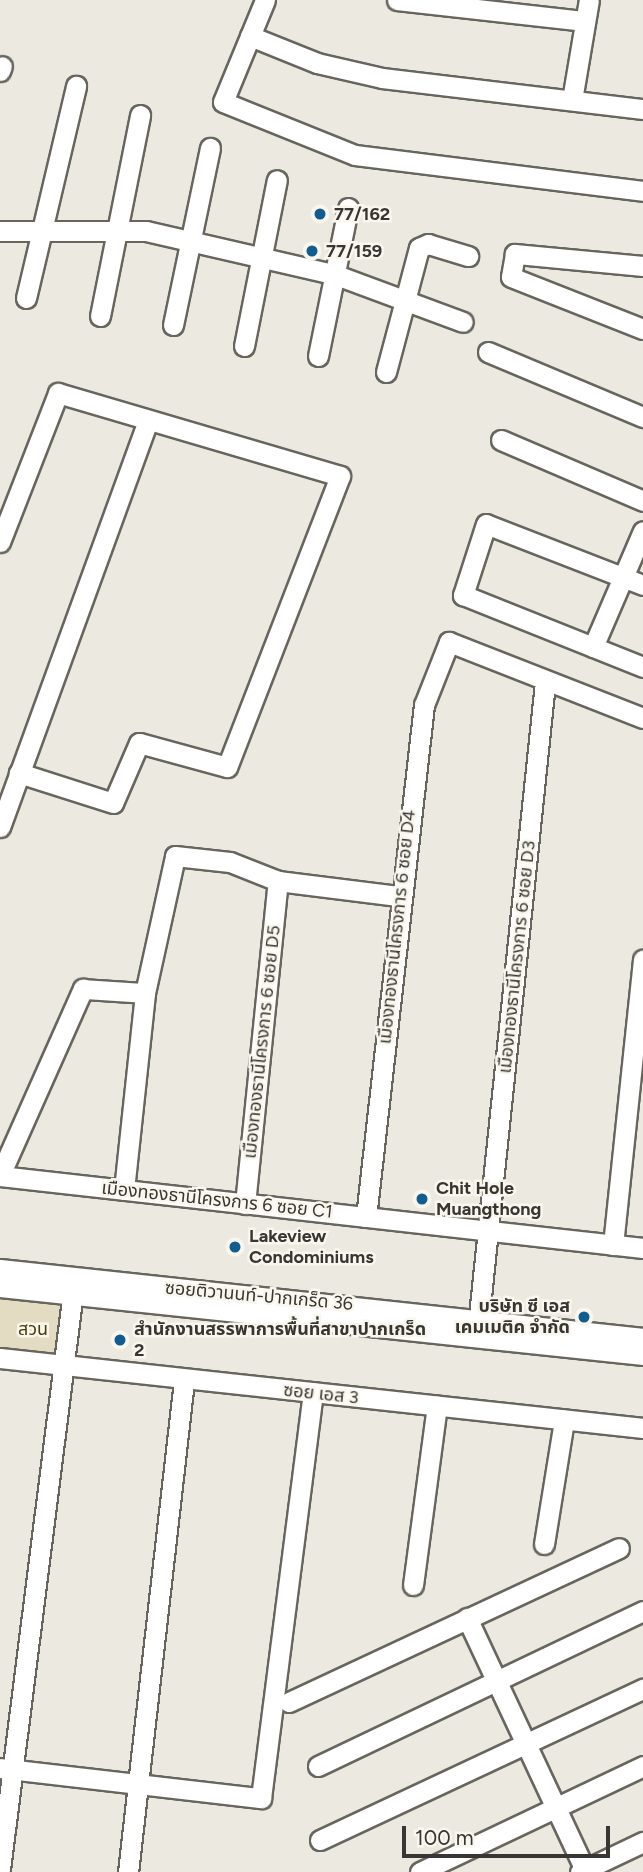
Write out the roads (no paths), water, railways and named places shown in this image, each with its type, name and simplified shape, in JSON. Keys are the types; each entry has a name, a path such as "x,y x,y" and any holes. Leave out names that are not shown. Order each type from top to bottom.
{"street":[{"path":"265,0 223,102 303,139 355,155 643,191"},
{"path":"397,0 585,21"},
{"path":"572,100 589,0"},
{"path":"250,36 317,63 382,78 643,109"},
{"path":"26,298 76,86"},
{"path":"100,316 140,115"},
{"path":"173,325 211,148"},
{"path":"244,346 258,257 277,180"},
{"path":"317,356 348,208"},
{"path":"0,231 117,230 190,241 336,275 463,322"},
{"path":"386,372 402,300 422,246 468,256"},
{"path":"643,266 515,254 511,277 643,329"},
{"path":"488,352 643,417"},
{"path":"0,542 58,393 340,476 227,767 139,743 113,803 19,773"},
{"path":"0,827 148,420"},
{"path":"501,440 643,501"},
{"path":"643,585 486,524 463,594 643,667"},
{"path":"593,647 643,531"},
{"name":"เมืองทองธานีโครงการ 6 ซอย D4","path":"366,1217 398,896 424,705 449,642 545,683"},
{"path":"545,683 643,718"},
{"name":"เมืองทองธานีโครงการ 6 ซอย D3","path":"479,1326 545,683"},
{"path":"124,1190 145,993 175,856 230,862 278,881 398,896"},
{"name":"เมืองทองธานีโครงการ 6 ซอย D5","path":"245,1203 278,881"},
{"path":"613,1245 643,960"},
{"path":"0,1176 82,989 145,993"},
{"name":"เมืองทองธานีโครงการ 6 ซอย C1","path":"0,1176 643,1248"},
{"name":"ซอยติวานนท์-ปากเกร็ด 36","path":"0,1269 74,1286"},
{"path":"0,1869 6,1769 74,1286"},
{"name":"ซอยติวานนท์-ปากเกร็ด 36","path":"0,1287 74,1286 479,1326 643,1338"},
{"name":"ซอยติวานนท์-ปากเกร็ด 36","path":"479,1326 643,1355"},
{"name":"ซอย เอส 3","path":"0,1358 643,1428"},
{"path":"128,1872 184,1380"},
{"path":"6,1769 139,1782 261,1798 313,1392"},
{"path":"413,1585 437,1406"},
{"path":"544,1544 564,1420"},
{"path":"289,1702 620,1548"},
{"path":"318,1766 643,1611"},
{"path":"467,1618 583,1871 643,1843"},
{"path":"320,1840 643,1689"},
{"path":"420,1872 643,1766"}],"place":[{"name":"77/162","path":"320,214"},
{"name":"77/159","path":"312,251"},
{"name":"Chit Hole Muangthong","path":"422,1199"},
{"name":"Lakeview Condominiums","path":"235,1247"},
{"name":"บริษัท ซี เอส เคมเมติค จำกัด","path":"584,1317"},
{"name":"สำนักงานสรรพาการพื้นที่สาขาปากเกร็ด 2","path":"120,1340"}],"park label":[{"name":"สวน","path":"33,1329"}]}
